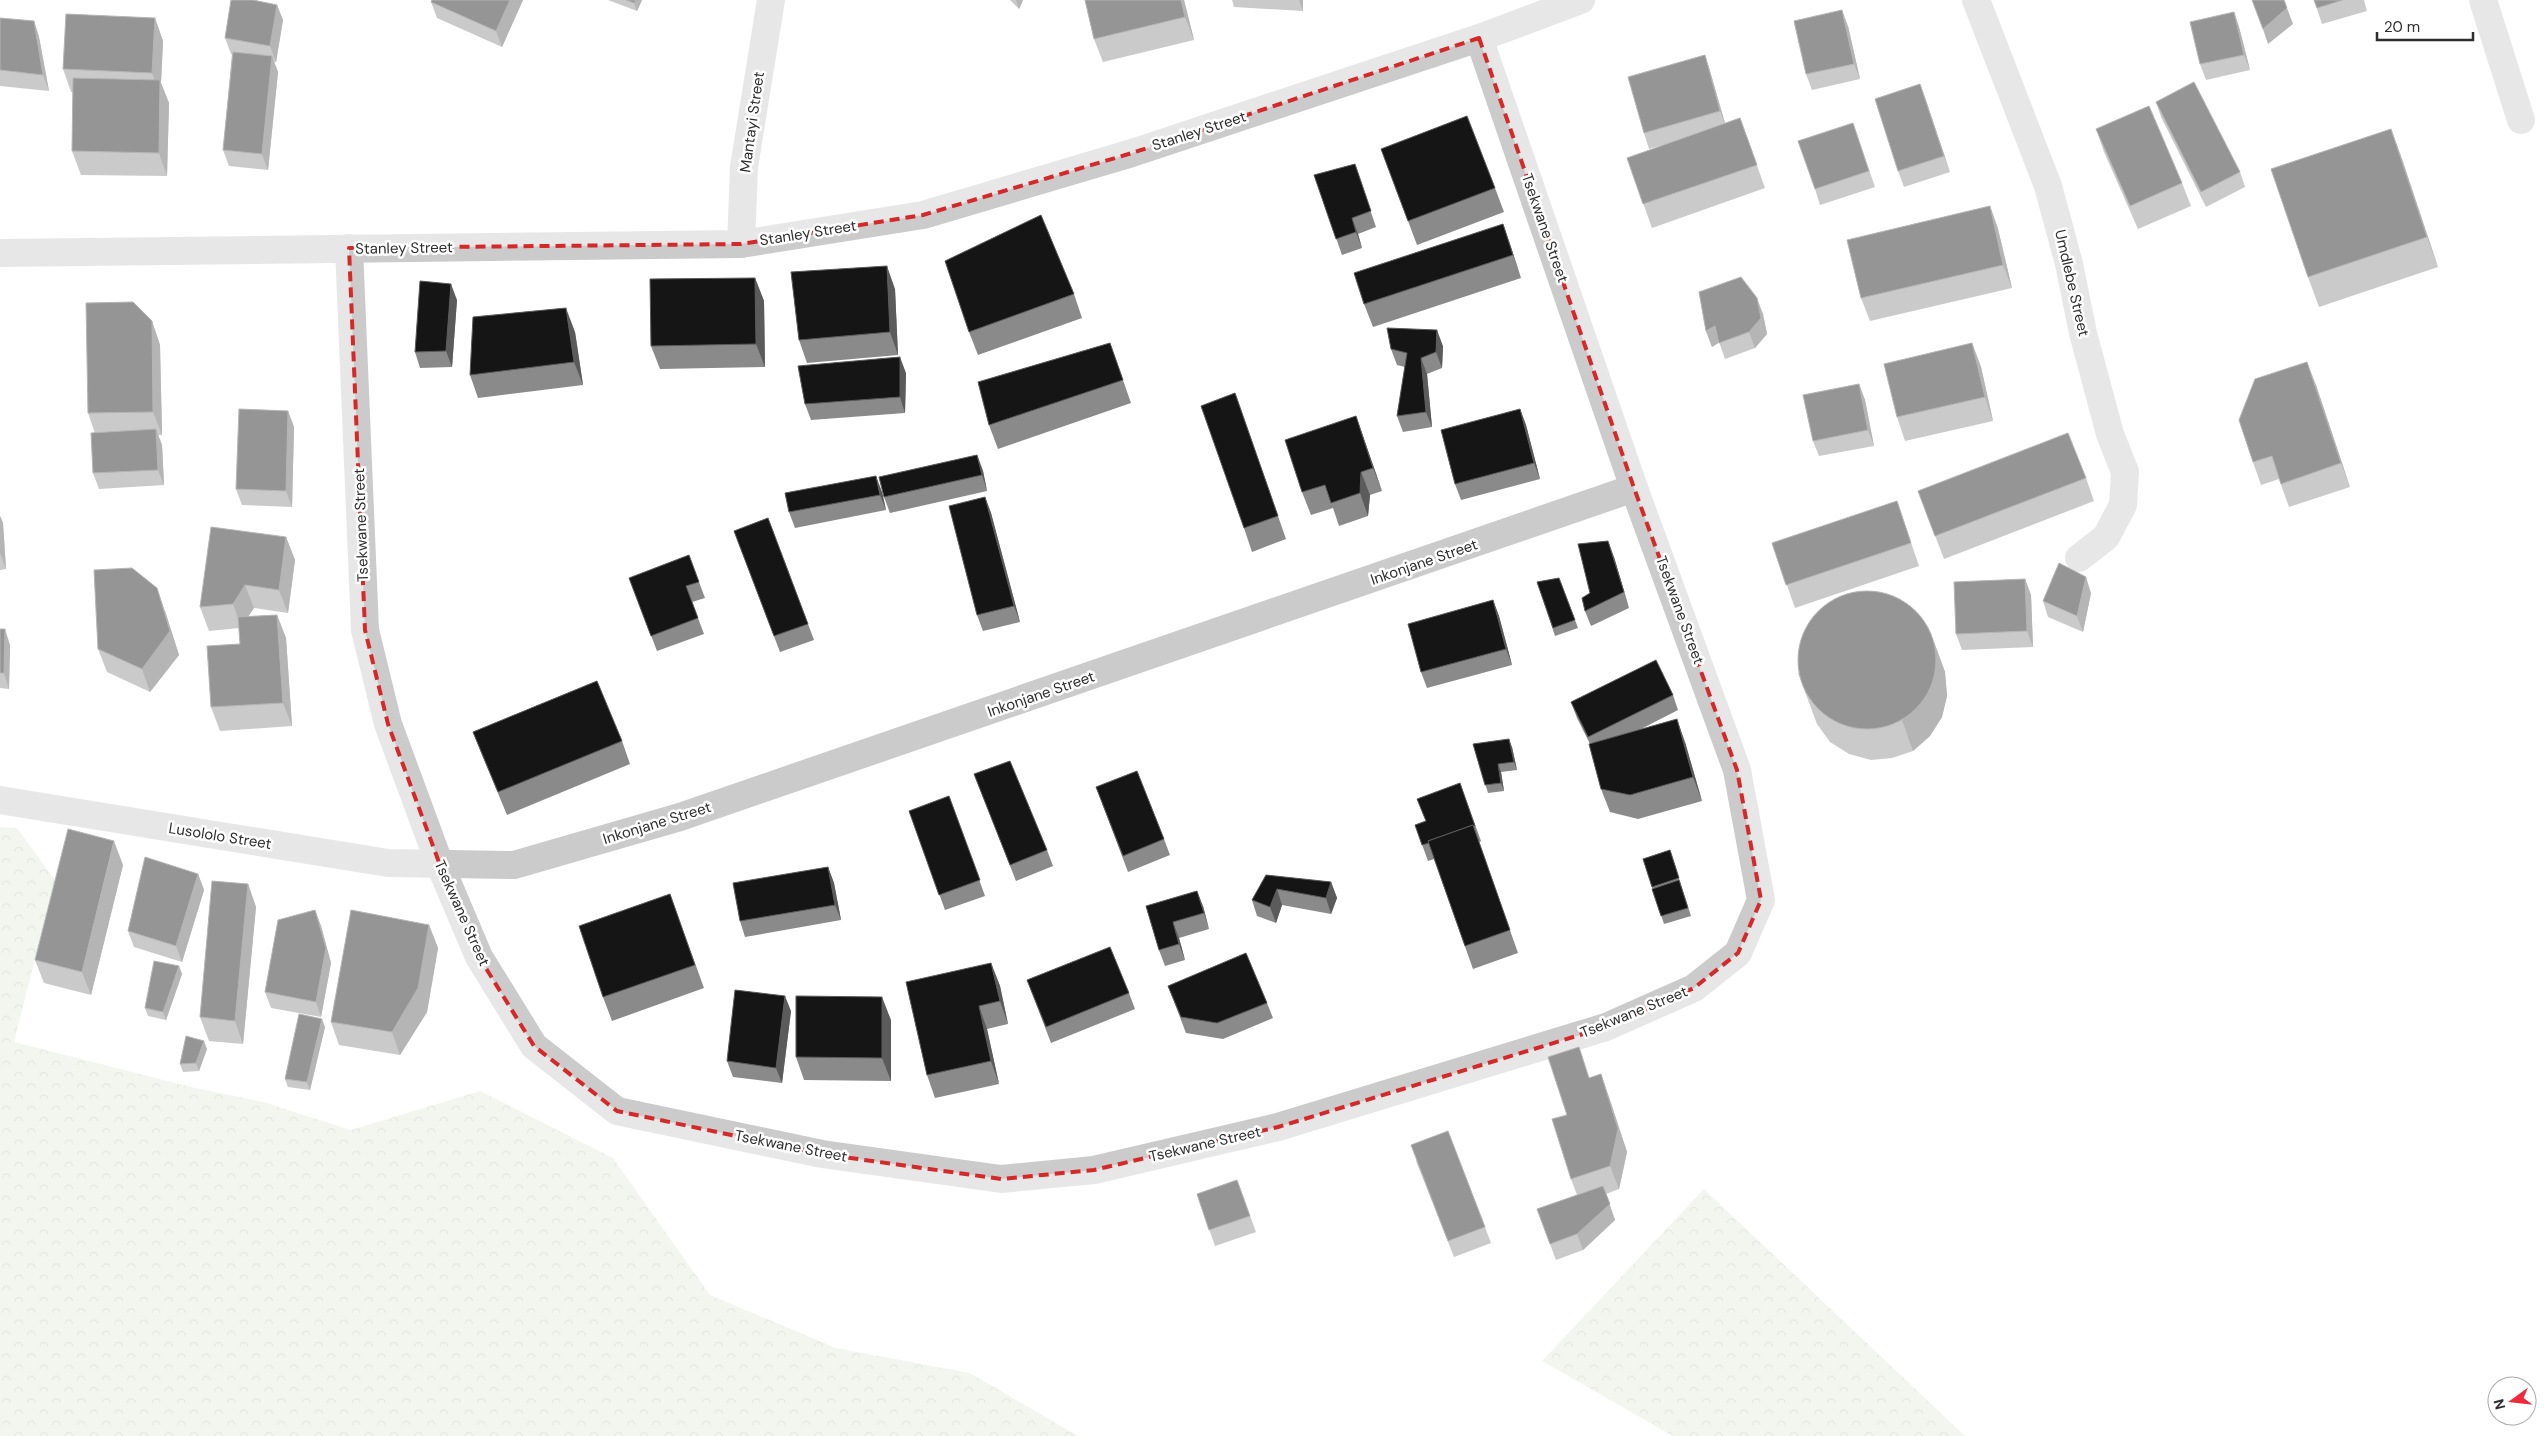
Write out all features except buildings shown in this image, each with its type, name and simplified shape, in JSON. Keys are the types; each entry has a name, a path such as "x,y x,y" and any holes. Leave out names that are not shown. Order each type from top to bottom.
{"street":[{"name":"Mantayi Street","path":"741,244 744,167 771,0"},
{"name":"Stanley Street","path":"0,252 741,244 924,215 1132,153 1479,38 1581,0"},
{"name":"Umdlebe Street","path":"1976,0 2048,186 2069,264 2095,379 2110,434 2125,472 2123,505 2106,537 2079,558"},
{"path":"2483,0 2521,120"},
{"name":"Tsekwane Street","path":"349,248 365,630 388,724 440,865 479,957 534,1046 617,1111 822,1154 1001,1180 1094,1170 1278,1127 1606,1027 1694,988 1738,952 1760,900 1737,770 1634,488 1479,38"},
{"name":"Inkonjane Street","path":"440,865 514,865 680,817 1634,488"},
{"name":"Lusololo Street","path":"0,800 388,863 440,865"}],"highlighted area":[{"path":"1479,38 1634,488 1737,770 1761,900 1738,953 1694,988 1606,1027 1278,1127 1094,1170 1001,1179 822,1154 617,1111 534,1046 479,957 440,865 388,724 365,630 349,248 741,244 923,215 1132,153"}],"green space":[{"path":"0,827 17,828 55,880 14,1042 191,1087 263,1102 351,1130 480,1091 613,1158 710,1295 836,1348 970,1373 1078,1436 0,1436"},
{"path":"1704,1189 1965,1436 1673,1436 1542,1361"}]}
